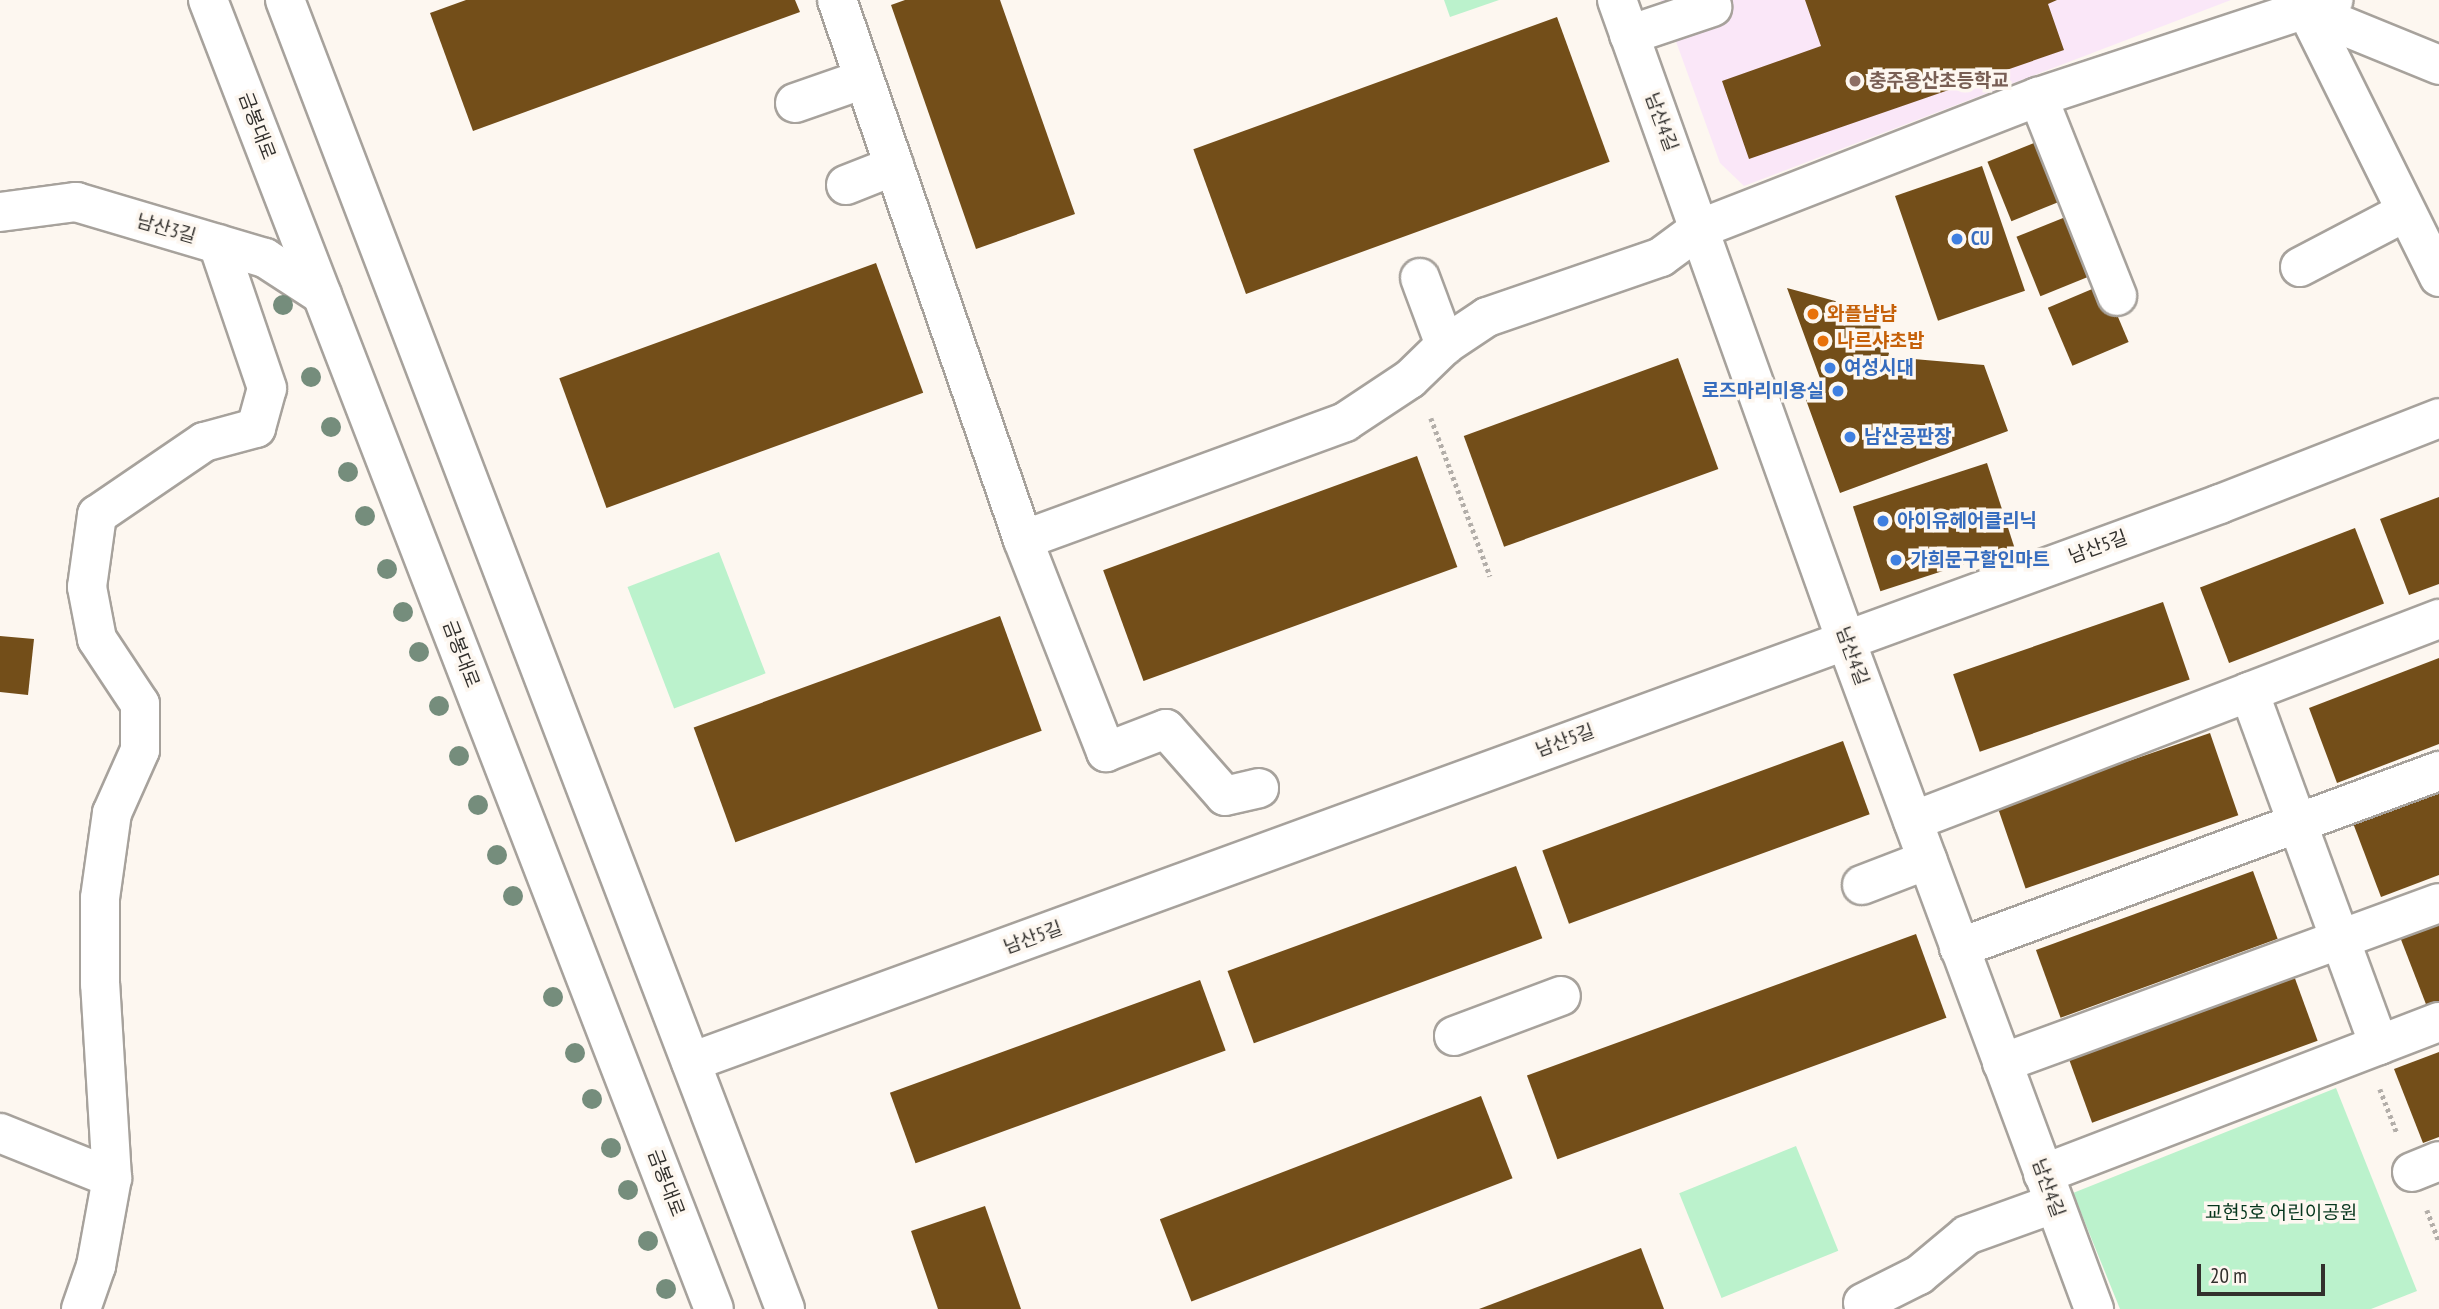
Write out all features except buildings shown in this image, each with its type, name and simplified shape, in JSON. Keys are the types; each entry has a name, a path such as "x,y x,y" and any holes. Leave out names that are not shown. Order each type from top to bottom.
{"street":[{"name":"금봉대로","path":"208,0 714,1309"},
{"path":"285,0 785,1309"},
{"path":"837,0 1023,540 1107,752 1166,729 1225,796 1259,788"},
{"name":"남산4길","path":"1617,0 1845,638 2094,1309"},
{"path":"2320,6 2405,212 2439,277"},
{"path":"1023,540 1345,422 1410,379 1445,345 1487,317 1661,257 1699,229 2038,97 2320,6 2439,65"},
{"path":"1629,35 1712,7"},
{"path":"795,103 864,79"},
{"path":"2038,97 2117,296"},
{"path":"846,185 894,166"},
{"name":"남산3길","path":"0,212 76,202 265,258 322,295"},
{"path":"2300,267 2405,212"},
{"path":"81,1309 96,1266 112,1178 100,984 100,898 112,813 140,750 140,704 97,639 87,587 97,515 204,442 256,428 267,388 218,244"},
{"path":"1420,278 1445,345"},
{"name":"남산5길","path":"691,1062 1845,638 2220,504 2439,418"},
{"path":"1913,821 2439,619"},
{"path":"2249,691 2379,1045"},
{"path":"1959,948 2439,771"},
{"path":"1862,885 1927,860"},
{"path":"2002,1063 2439,902"},
{"path":"1454,1036 1561,996"},
{"path":"1863,1303 1919,1275 1967,1235 2048,1189 2379,1045 2439,1022"},
{"path":"0,1133 112,1178"}],"path":[{"path":"1431,418 1490,576"}],"shaded area":[{"name":"충주용산초등학교","path":"1661,0 2231,0 1744,186 1720,163"}],"green space":[{"path":"1444,0 1499,0 1450,17"},
{"path":"719,552 766,673 674,708 628,587"},
{"name":"교현5호 어린이공원","path":"2336,1088 2417,1291 2371,1309 2120,1309 2073,1193"},
{"path":"1796,1146 1838,1251 1722,1298 1679,1193"}],"place":[{"name":"충주용산초등학교","path":"1855,81"},
{"name":"CU","path":"1957,239"},
{"name":"와플냠냠","path":"1813,314"},
{"name":"나르샤초밥","path":"1823,341"},
{"name":"여성시대","path":"1830,368"},
{"name":"로즈마리미용실","path":"1838,391"},
{"name":"남산공판장","path":"1850,437"},
{"name":"아이유헤어클리닉","path":"1883,521"},
{"name":"가희문구할인마트","path":"1896,560"}]}
